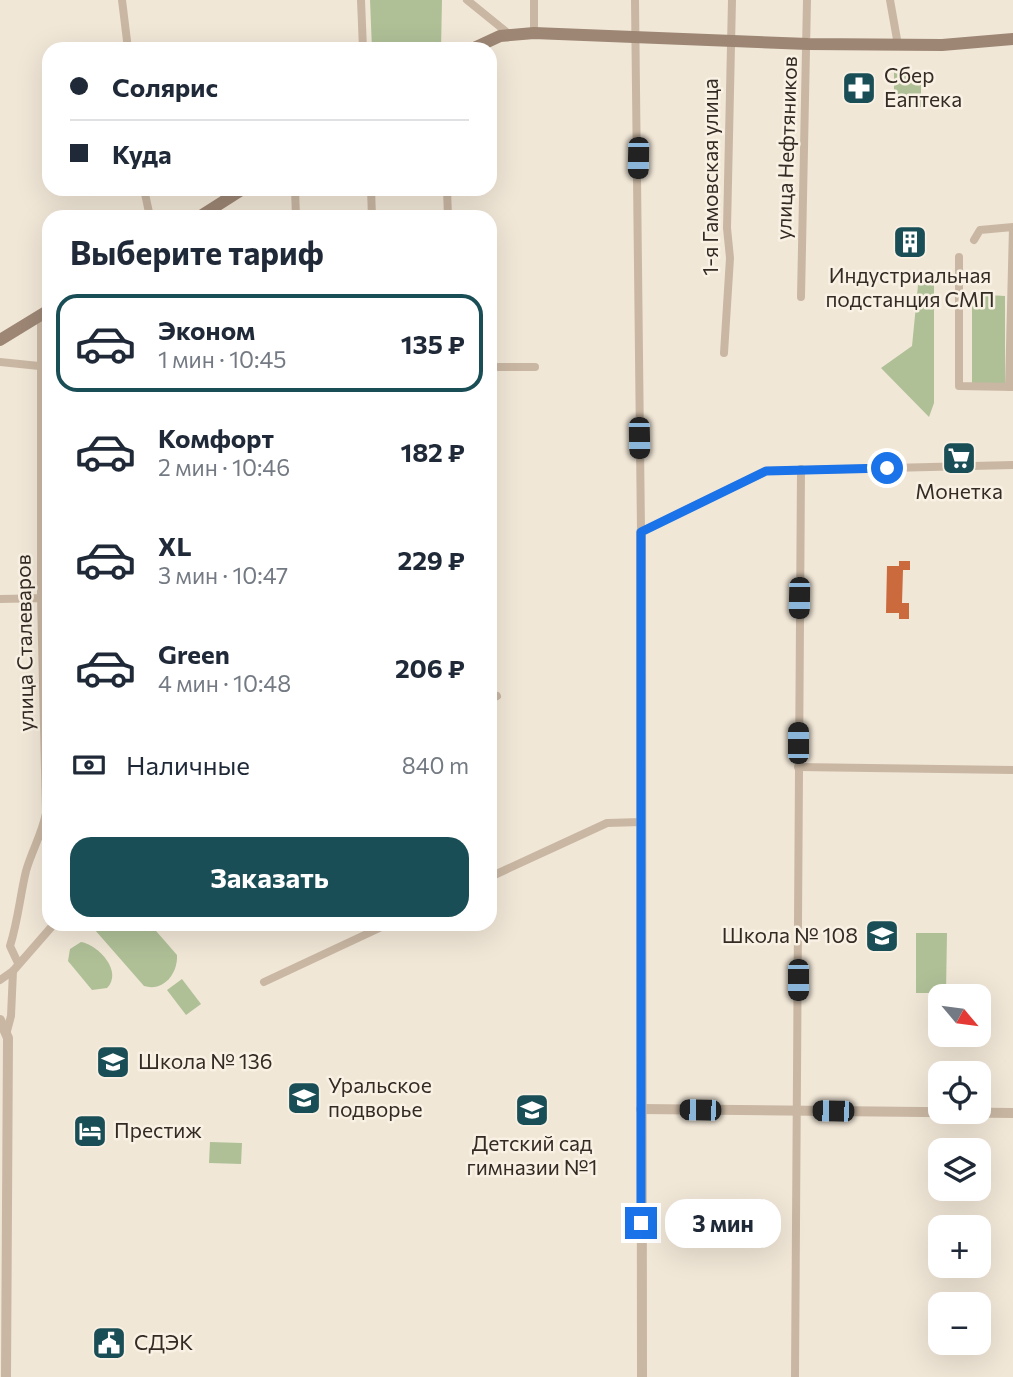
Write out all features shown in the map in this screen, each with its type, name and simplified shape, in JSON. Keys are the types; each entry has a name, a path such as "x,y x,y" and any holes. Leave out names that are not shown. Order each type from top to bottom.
{"main road":[{"path":"489,42 509,34 534,33 808,44 898,45 1013,39"},
{"path":"898,45 935,50 1013,46"},
{"path":"210,210 232,196"},
{"path":"0,340 42,314"}],"street":[{"path":"122,0 127,42"},
{"path":"361,0 363,42"},
{"path":"467,0 509,34"},
{"path":"534,0 534,33"},
{"path":"635,0 641,532 642,1377"},
{"name":"1-я Гамовская улица","path":"724,353 730,258 727,228 732,0"},
{"name":"улица Нефтяников","path":"801,297 807,0"},
{"path":"890,0 898,45"},
{"path":"959,257 958,386 1011,387 1013,227 979,230 974,240"},
{"path":"0,362 42,368"},
{"path":"497,368 536,367"},
{"path":"641,532 766,471 1013,466"},
{"path":"795,1377 801,469"},
{"path":"0,599 42,598"},
{"path":"797,767 1013,770"},
{"path":"497,874 607,823 641,822"},
{"name":"улица Сталеваров","path":"7,1031 16,967 10,946 18,920 29,860 42,835"},
{"path":"0,980 16,967 48,931"},
{"path":"264,982 373,931"},
{"path":"0,1020 7,1031 6,1377"},
{"path":"641,1109 1013,1113"}],"green space":[{"path":"370,0 442,0 441,42 372,42"},
{"path":"894,72 921,72 921,107 894,106"},
{"path":"934,271 934,403 929,417 881,368 912,346 919,275"},
{"path":"972,294 1005,296 1005,384 972,383"},
{"path":"96,931 156,931 177,955 177,962 172,974 163,984 144,986"},
{"path":"916,933 947,933 946,984 928,984 928,993 916,993"},
{"path":"81,942 95,948 111,967 111,982 107,988 92,990 68,961 70,949"},
{"path":"182,979 201,1004 186,1015 167,990"},
{"path":"210,1142 242,1143 241,1164 209,1163"}],"building":[{"name":"Индустриальная подстанция СМП","path":"920,231 920,253 899,253 899,232"},
{"path":"899,561 910,561 910,570 903,570 902,603 909,603 909,619 899,619 899,613 886,613 887,566 899,566"},
{"name":"Престиж","path":"74,1123 106,1123 106,1139 74,1139"}],"place":[{"name":"Сбер Еаптека","path":"859,88"},
{"name":"Индустриальная подстанция СМП","path":"910,242"},
{"name":"Монетка","path":"959,458"},
{"name":"Школа № 108","path":"882,936"},
{"name":"Школа № 136","path":"113,1062"},
{"name":"Уральское подворье","path":"304,1098"},
{"name":"Детский сад гимназии №1","path":"532,1110"},
{"name":"Престиж","path":"90,1131"},
{"name":"СДЭК","path":"109,1343"}],"route":[{"path":"641,1223 641,532 766,471 782,468 887,468"}]}
